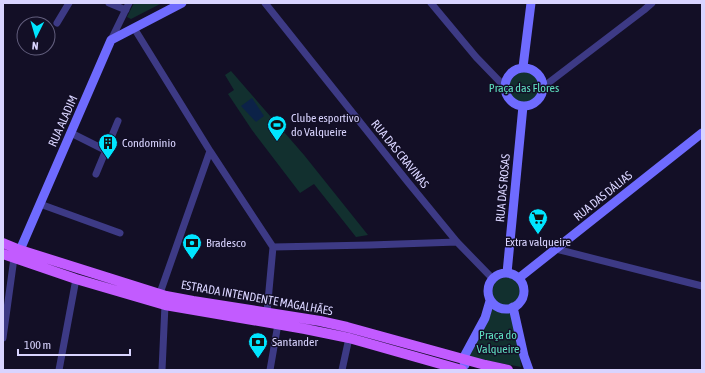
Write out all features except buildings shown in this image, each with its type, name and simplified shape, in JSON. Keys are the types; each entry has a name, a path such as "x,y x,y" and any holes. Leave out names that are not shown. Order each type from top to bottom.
{"main road":[{"name":"ESTRADA INTENDENTE MAGALHÃES","path":"3,243 17,254 76,279 165,305 278,324 349,338 462,370"},
{"name":"ESTRADA INTENDENTE MAGALHÃES","path":"3,254 17,254 189,300 333,324 508,370"}],"street":[{"path":"58,23 68,3"},
{"path":"109,3 128,6"},
{"name":"RUA DAS CRAVINAS","path":"265,3 457,242 492,278"},
{"path":"431,3 476,57 504,86"},
{"path":"522,67 531,3"},
{"path":"543,87 652,3"},
{"path":"111,40 178,4"},
{"name":"RUA ALADIM","path":"17,254 111,40 128,6"},
{"path":"134,28 210,151 273,248 267,312"},
{"path":"522,67 535,71 542,81 543,87 542,95 537,101 530,105 523,106 517,105 507,98 504,86 510,73 515,69 522,67"},
{"name":"RUA DAS ROSAS","path":"507,272 523,106"},
{"path":"96,174 118,121"},
{"path":"71,133 105,150"},
{"name":"RUA DAS DÁLIAS","path":"519,278 702,133"},
{"path":"160,293 210,151"},
{"path":"40,204 120,233"},
{"path":"273,248 457,242"},
{"path":"556,250 702,286"},
{"path":"3,338 17,254"},
{"path":"507,272 516,275 519,278 524,287 523,297 514,307 503,309 498,308 490,301 487,292 492,278 507,272"},
{"path":"59,370 76,279"},
{"path":"467,370 464,359 465,355 485,318 490,301"},
{"path":"162,370 165,305"},
{"path":"514,307 524,356 530,370"},
{"path":"270,370 278,324"},
{"path":"342,370 349,338"}],"green space":[{"path":"134,3 162,3 131,19 127,17"},
{"name":"Praça das Flores","path":"524,69 533,71 538,75 542,86 538,97 528,104 523,105 514,102 509,93 508,84 517,73"},
{"name":"Clube esportivo do Valqueire","path":"231,71 304,155 368,235 356,237 314,184 300,193 252,130 228,94 234,90 225,75"},
{"name":"Praça do Valqueire","path":"508,277 516,282 520,291 517,300 513,303 521,367 469,357 491,314 492,292 495,281"}],"water":[{"path":"252,98 264,116 256,122 241,106"}],"place":[{"name":"Clube esportivo do Valqueire","path":"277,142"},
{"name":"Condominio","path":"108,160"},
{"name":"Extra valqueire","path":"538,235"},
{"name":"Bradesco","path":"192,260"},
{"name":"Santander","path":"258,359"}]}
